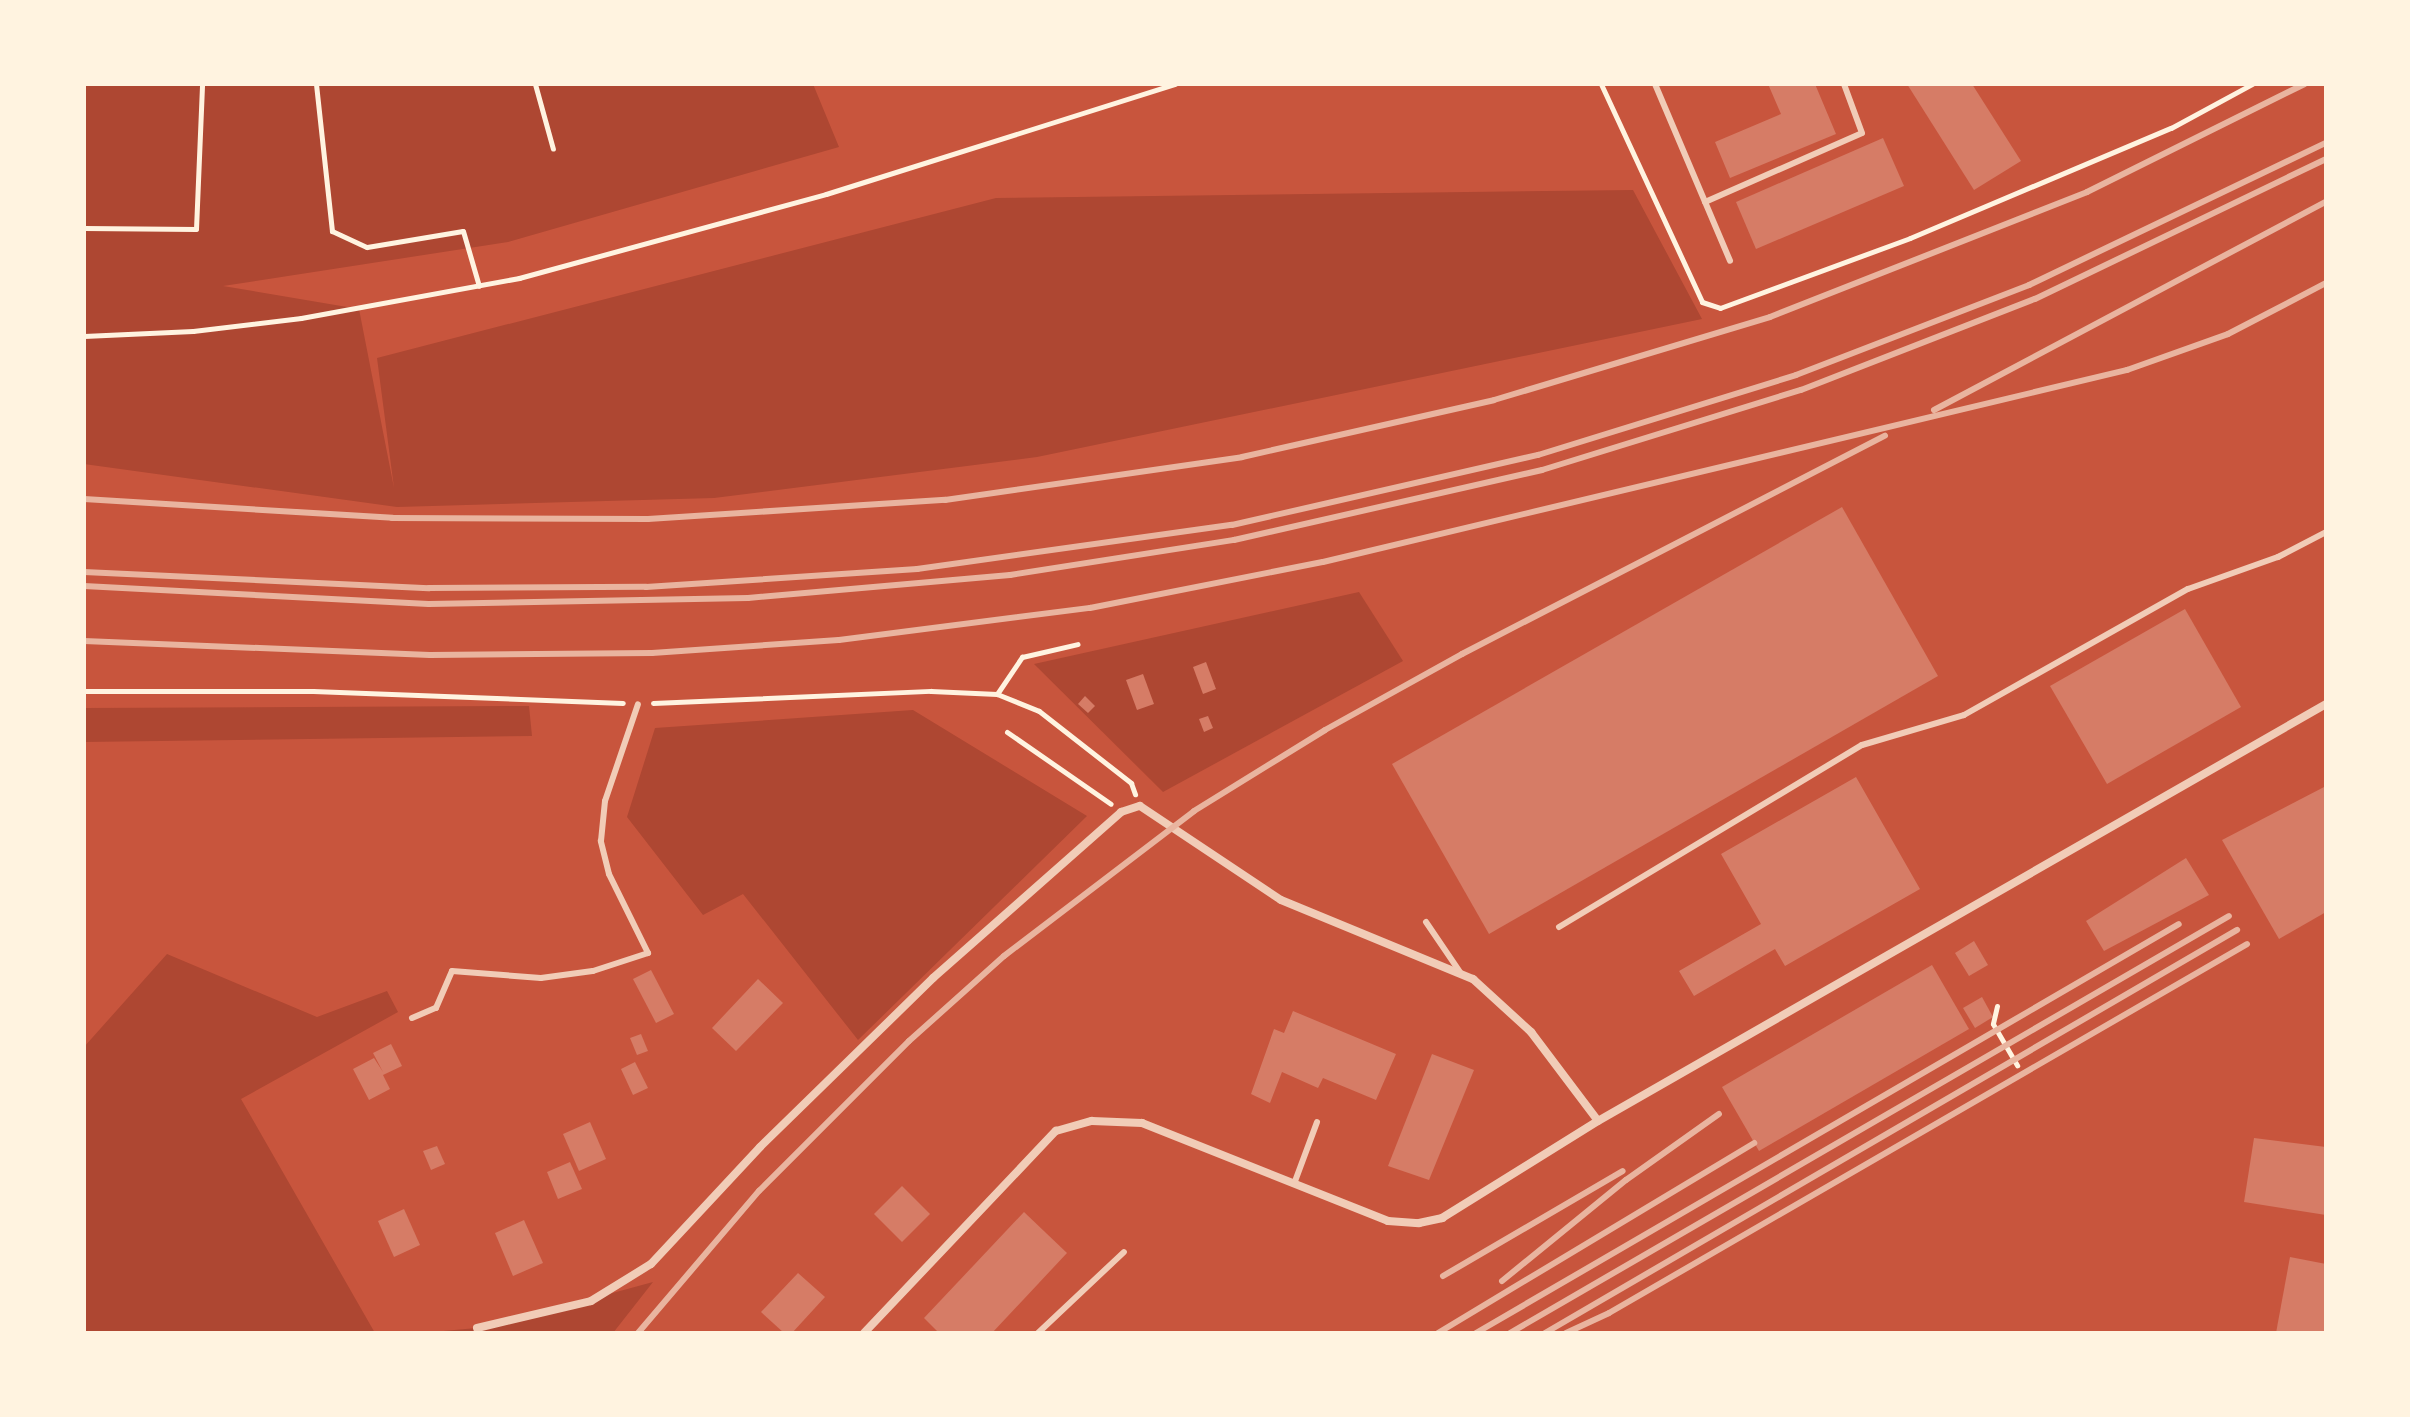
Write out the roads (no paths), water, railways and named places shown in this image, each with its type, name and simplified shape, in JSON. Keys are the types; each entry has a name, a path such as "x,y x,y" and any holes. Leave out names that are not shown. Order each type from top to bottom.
{"street":[{"path":"864,1333 1056,1131 1092,1121 1142,1123 1388,1221 1419,1223 1442,1218 1598,1121 2326,704"},
{"path":"477,1328 591,1301 651,1264 760,1147 933,978 1121,812 1140,806 1281,900 1473,979 1531,1032 1598,1121"}],"lane":[{"path":"1655,84 1730,261"},
{"path":"1705,202 1862,133 1844,84"},
{"path":"1559,927 1862,745 1964,715 2188,589 2278,557 2326,532"},
{"path":"412,1018 436,1008 452,971 541,978 593,971 648,953 609,874 601,841 605,801 638,704"},
{"path":"1426,922 1461,974"},
{"path":"1294,1184 1317,1122"},
{"path":"1038,1333 1124,1252"}],"railway":[{"path":"84,499 392,518 648,519 945,500 1242,457 1494,400 1770,317 2087,192 2305,84"},
{"path":"84,572 429,588 646,587 917,569 1232,525 1538,455 1796,375 2029,285 2326,143"},
{"path":"84,586 429,604 748,598 1010,575 1234,540 1542,470 1801,390 2035,299 2326,159"},
{"path":"1934,410 2326,202"},
{"path":"84,641 430,655 652,653 839,640 1090,608 1323,562 2127,370 2228,334 2326,283"},
{"path":"638,1333 759,1191 909,1041 1004,956 1194,811 1325,730 1462,654 1885,436"},
{"path":"1510,1333 2229,916"},
{"path":"1476,1333 2179,924"},
{"path":"1545,1333 2237,930"},
{"path":"1566,1333 1609,1313 2247,944"},
{"path":"1502,1281 1626,1180 1719,1114"},
{"path":"1438,1333 1754,1143"},
{"path":"1443,1276 1623,1171"}]}
